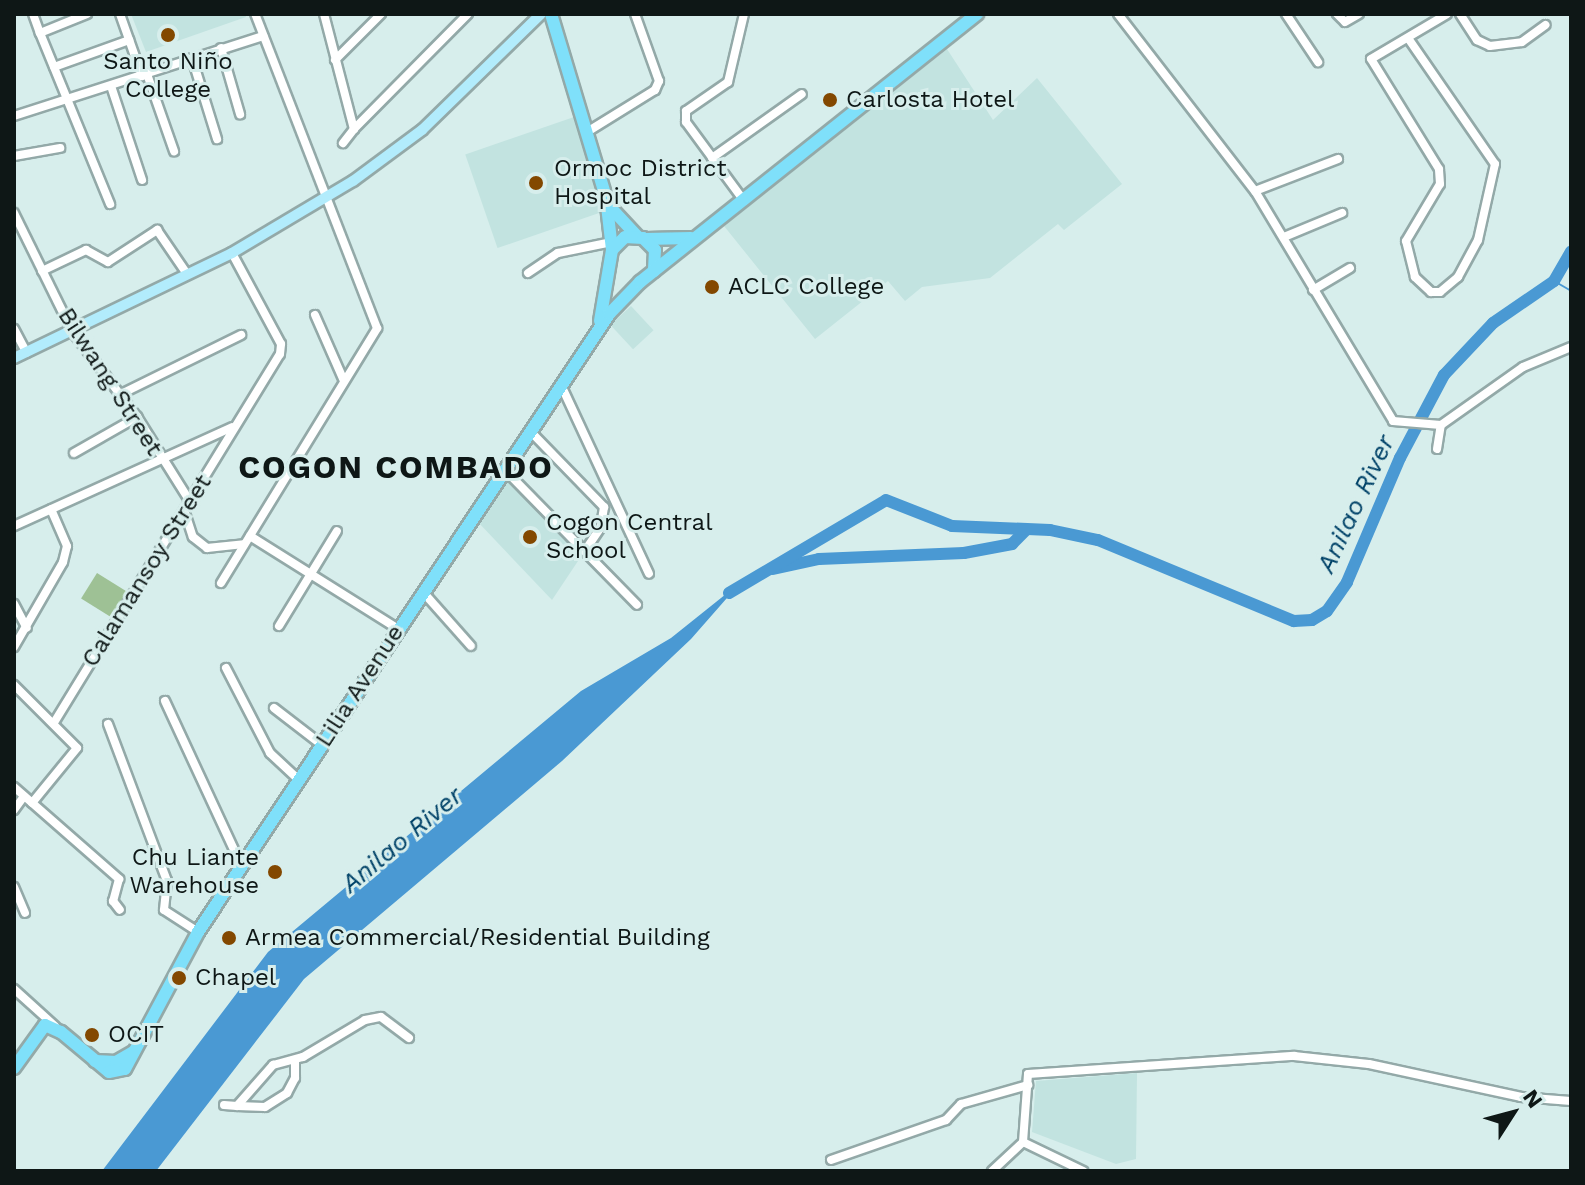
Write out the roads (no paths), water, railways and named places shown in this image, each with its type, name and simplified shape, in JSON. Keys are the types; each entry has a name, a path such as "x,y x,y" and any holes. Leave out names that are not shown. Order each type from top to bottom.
{"highway":[{"path":"551,14 606,197 617,219 655,250 654,271"},
{"path":"596,330 640,282 977,14"},
{"path":"596,330 608,294 611,252 606,197"},
{"path":"611,252 625,237 668,242 698,236"},
{"path":"611,252 621,279 640,282"},
{"name":"Lilia Avenue","path":"61,1032 95,1061 118,1073 135,1049 198,932 596,330"},
{"path":"14,1068 28,1043 61,1032"}],"main road":[{"path":"14,358 232,253 323,199 422,130 541,14"}],"street":[{"path":"33,14 110,204"},
{"path":"40,33 87,14"},
{"path":"120,14 174,151"},
{"path":"221,583 377,328 323,199 255,14"},
{"path":"324,14 354,129"},
{"path":"335,60 381,14"},
{"path":"343,143 468,14"},
{"path":"587,132 655,90 659,81 635,14"},
{"path":"744,14 728,82 686,111 686,122 744,201"},
{"path":"1118,14 1255,191 1393,421 1441,425 1523,367 1571,347"},
{"path":"1286,14 1318,62"},
{"path":"1337,14 1345,22 1359,14"},
{"path":"1408,38 1495,164 1478,240 1458,277 1440,292 1431,292 1415,277 1406,241 1440,184 1439,169 1371,59 1447,14"},
{"path":"1460,14 1477,40 1490,46 1522,42 1545,25"},
{"path":"14,116 263,36"},
{"path":"54,67 129,40"},
{"path":"221,48 240,114"},
{"path":"192,58 217,139"},
{"path":"111,86 142,180"},
{"path":"712,158 802,94"},
{"path":"14,156 60,148"},
{"path":"1255,191 1338,159"},
{"name":"Bilwang Street","path":"14,213 72,331 137,417 162,462 191,503"},
{"path":"1284,237 1342,213"},
{"path":"42,271 86,250 108,262 157,230 187,274"},
{"path":"528,273 558,253 611,252"},
{"name":"Calamansoy Street","path":"55,721 280,354 281,344 232,253"},
{"path":"1313,290 1350,268"},
{"path":"315,315 344,381"},
{"path":"14,329 27,353"},
{"path":"121,394 241,335"},
{"path":"561,385 649,574"},
{"path":"74,453 137,417"},
{"path":"1437,449 1441,425"},
{"path":"14,526 162,462 234,426"},
{"path":"531,432 604,507 601,527 585,551"},
{"path":"504,469 637,605"},
{"path":"14,647 56,581 67,546 51,509"},
{"path":"185,513 193,537 207,548 247,540 312,572 398,629"},
{"path":"279,626 337,531"},
{"path":"423,592 471,646"},
{"path":"14,604 27,628"},
{"path":"226,668 270,753 299,780"},
{"path":"14,685 55,721 77,748 28,800 14,810"},
{"path":"165,701 242,867"},
{"path":"274,708 322,745"},
{"path":"108,724 167,881 164,910 198,932"},
{"path":"14,787 119,879 113,901 120,910"},
{"path":"14,887 25,913"},
{"path":"14,989 61,1032"},
{"path":"28,1043 42,1014"},
{"path":"237,1106 273,1065 295,1061 352,1025 376,1017 388,1020 409,1038"},
{"path":"992,1171 1023,1142 1028,1074 1294,1056 1369,1064 1521,1097 1571,1101"},
{"path":"224,1105 265,1107 287,1093 295,1078 295,1061"},
{"path":"831,1160 946,1120 961,1104 1028,1085"},
{"path":"1023,1142 1083,1171"}],"water":[{"path":"741,582 691,639 562,761 304,979 156,1171 102,1171 268,952 581,691 671,638"}],"waterway":[{"name":"Anilao River","path":"729,593 886,500 952,526 1050,530 1098,540 1294,621 1312,620 1327,611 1347,582 1400,458 1444,375 1493,323 1554,281 1571,252"},
{"path":"1554,281 1571,291"},
{"name":"Anilao River","path":"773,569 819,559 964,553 1012,544 1026,530"}],"place":[{"name":"Santo Niño College","path":"168,35"},
{"name":"Carlosta Hotel","path":"830,100"},
{"name":"Ormoc District Hospital","path":"536,183"},
{"name":"ACLC College","path":"712,287"},
{"name":"Cogon Central School","path":"530,537"},
{"name":"Chu Liante Warehouse","path":"275,872"},
{"name":"Armea Commercial/Residential Building","path":"229,938"},
{"name":"Chapel","path":"179,978"},
{"name":"OCIT","path":"92,1035"}],"district":[{"name":"COGON COMBADO","path":"396,467"}]}
